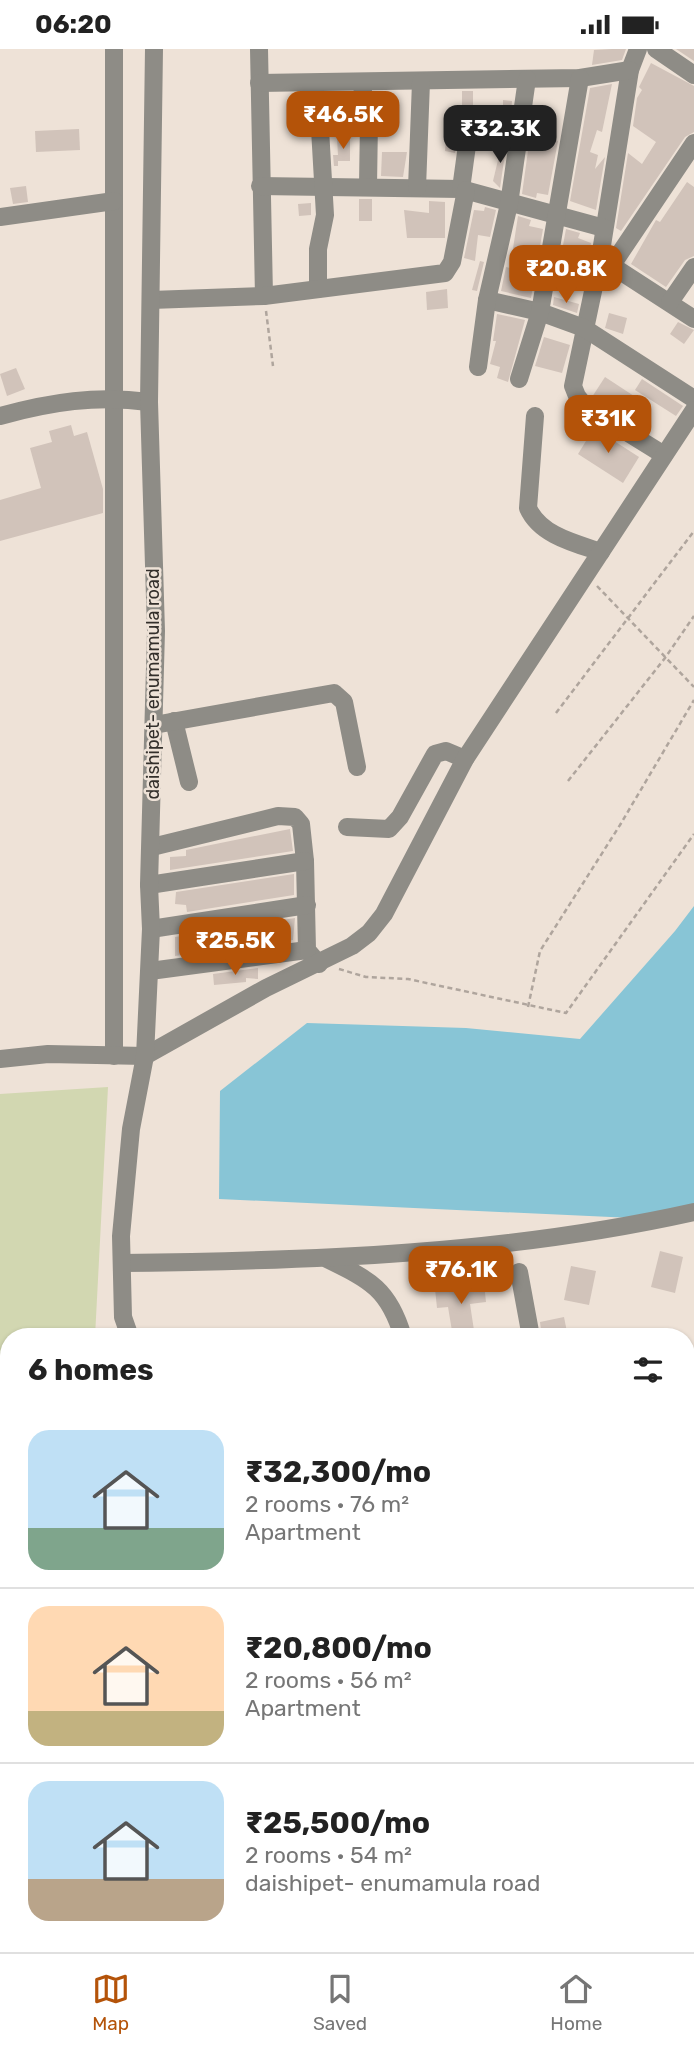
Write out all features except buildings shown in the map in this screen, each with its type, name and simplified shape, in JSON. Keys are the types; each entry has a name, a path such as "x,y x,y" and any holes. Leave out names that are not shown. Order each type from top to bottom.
{"street":[{"path":"114,49 114,1056"},
{"name":"daishipet- enumamula road","path":"127,1328 123,1317 124,1185 145,1056 151,929 149,885 156,631 149,402 154,49"},
{"path":"259,49 264,296"},
{"path":"606,261 604,228 630,70 638,49"},
{"path":"656,49 694,75"},
{"path":"259,83 580,78 630,70"},
{"path":"519,379 540,311 580,78"},
{"path":"478,367 487,300 509,204 527,79"},
{"path":"361,82 369,121 369,185"},
{"path":"417,188 421,82"},
{"path":"151,300 264,296 445,273 452,262 468,138 477,132 521,121"},
{"path":"318,289 318,249 324,215 320,129"},
{"path":"664,455 586,406 577,396 575,375 584,328 606,261 694,143"},
{"path":"260,186 369,185 463,189 509,204 604,228"},
{"path":"0,217 114,201"},
{"path":"606,261 694,319"},
{"path":"670,302 694,267"},
{"path":"487,300 540,311 584,328 694,399"},
{"path":"1,414 71,399 113,397 149,402"},
{"path":"0,1059 48,1054 145,1056 254,995 313,957 369,933 384,914 465,759 586,573 591,549 664,455 694,410"},
{"path":"535,416 528,508 538,524 591,549"},
{"path":"154,725 334,693 344,702 357,767"},
{"path":"174,721 189,782"},
{"path":"347,827 389,828 400,817 435,754 446,751 465,759"},
{"path":"152,847 288,815 301,824 313,957"},
{"path":"149,885 305,861"},
{"path":"151,929 307,905"},
{"path":"150,971 313,957"},
{"path":"122,1263 325,1258 575,1236 694,1212"},
{"path":"325,1258 381,1289 392,1305 400,1328"},
{"path":"519,1272 529,1328"},
{"name":"daishipet- enumamula road","path":"119,1328 123,1317"}],"path":[{"path":"264,296 273,366"},
{"path":"556,713 694,531"},
{"path":"586,573 694,687"},
{"path":"568,781 665,658 694,616"},
{"path":"528,1007 540,951 620,825 694,700"},
{"path":"313,957 366,977 408,979 528,1007 566,1013 694,834"}],"green space":[{"path":"108,1087 95,1328 0,1328 0,1094"}],"water":[{"path":"694,906 694,1208 654,1219 219,1199 220,1091 307,1023 466,1028 580,1039"}]}
